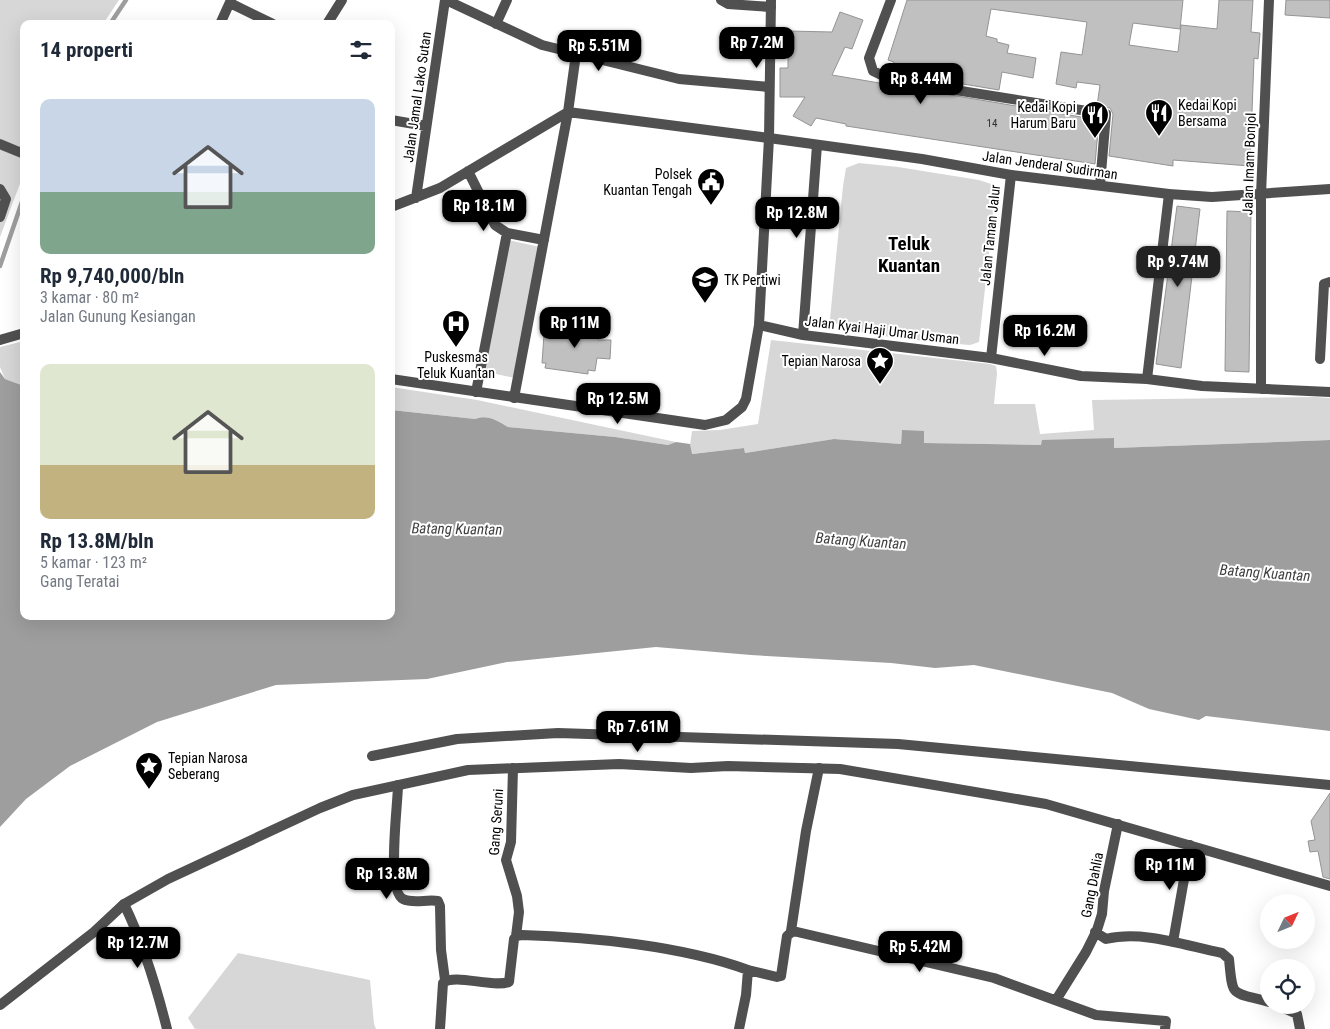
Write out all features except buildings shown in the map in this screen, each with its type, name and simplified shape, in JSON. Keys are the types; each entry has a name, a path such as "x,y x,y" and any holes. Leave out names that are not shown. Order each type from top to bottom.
{"street":[{"path":"330,20 342,0"},
{"path":"445,0 542,45 679,80 769,87"},
{"name":"Jalan Jamal Lako Sutan","path":"416,198 445,0"},
{"path":"496,24 507,0"},
{"path":"395,380 705,425 726,420 737,413 746,399 759,324 769,138 771,3 728,4 721,0"},
{"path":"891,0 869,58 872,71 892,80 1106,114 1100,185"},
{"name":"Jalan Imam Bonjol","path":"1261,389 1261,195 1269,0"},
{"path":"222,20 231,1 266,20"},
{"path":"514,398 568,112 576,54"},
{"path":"395,206 440,188 568,112"},
{"name":"Jalan Jenderal Sudirman","path":"568,112 922,159 1011,175 1169,194 1212,197 1330,190"},
{"path":"395,121 426,126"},
{"path":"803,335 817,145"},
{"path":"3,146 20,152"},
{"path":"468,171 487,213 495,225 507,233 544,240"},
{"name":"Jalan Taman Jalur","path":"991,358 1011,175"},
{"path":"0,188 6,199 0,217"},
{"path":"1147,379 1169,194"},
{"path":"476,392 507,233"},
{"path":"1320,359 1326,316 1324,284 1330,282"},
{"name":"Jalan Kyai Haji Umar Usman","path":"759,324 803,335 991,358 1081,376 1147,379 1202,386 1330,392"},
{"path":"0,340 20,334"},
{"path":"372,756 457,739 558,733 898,744 1330,785"},
{"path":"0,1005 94,932 124,904 168,879 320,808 353,795 468,770 619,764 691,768 728,766 840,769 1046,804 1330,886"},
{"name":"Gang Seruni","path":"445,980 488,983 509,982 511,979 513,945 519,912 517,896 506,860 511,842 513,768"},
{"path":"516,936 570,936 666,950 777,977 781,976 788,936 791,931 806,831 820,768"},
{"path":"398,785 398,814 395,825 393,861 399,896 404,900 438,901 440,906 441,950 445,980 442,985 440,1029"},
{"name":"Gang Dahlia","path":"1056,1000 1082,959 1102,914 1104,891 1118,824"},
{"path":"1173,942 1190,845"},
{"path":"124,904 138,934 154,978 167,1029"},
{"path":"791,931 994,978 1096,1015 1166,1021 1165,1029"},
{"path":"1095,932 1106,939 1116,936 1134,937 1173,942 1222,953 1229,959 1230,978 1234,990 1240,994 1260,1000"},
{"path":"739,1029 746,995 748,970"},
{"path":"1297,1014 1300,1029"}],"shaded area":[{"path":"0,0 119,0 106,20 20,20 20,184 0,237"},
{"path":"859,163 898,167 979,180 991,184 996,190 979,342 970,345 896,338 855,330 830,319 846,168"},
{"path":"508,240 540,247 515,378 482,371"},
{"name":"Tepian Narosa","path":"771,340 996,366 994,404 1035,404 1040,434 1094,430 1092,400 1315,397 1330,398 1330,440 1114,448 1113,438 1042,445 924,443 902,431 901,444 834,439 745,453 744,448 691,454 692,431 720,430 758,424"},
{"path":"20,342 20,385 5,379 0,367 0,347"},
{"path":"395,388 477,400 676,442 668,445 615,437 508,427 488,417 475,419 395,410"},
{"path":"238,953 370,980 376,1029 195,1029 188,1018"}],"water":[{"name":"Batang Kuantan","path":"0,372 5,379 20,385 20,620 395,620 395,410 475,419 488,417 508,427 615,437 668,445 676,442 690,444 692,454 744,448 745,453 834,439 901,444 902,430 924,431 924,443 1041,445 1042,440 1114,438 1114,448 1330,440 1330,731 1206,716 1199,720 1149,709 1112,693 974,665 935,668 891,663 751,655 656,647 507,662 427,679 276,685 157,722 70,766 26,799 0,827"}],"waterway":[{"path":"113,20 126,0"},
{"path":"0,266 20,208"}],"place":[{"name":"Kedai Kopi Bersama","path":"1159,137"},
{"name":"Kedai Kopi Harum Baru","path":"1095,139"},
{"name":"Polsek Kuantan Tengah","path":"711,206"},
{"name":"TK Pertiwi","path":"705,304"},
{"name":"Puskesmas Teluk Kuantan","path":"456,348"},
{"name":"Tepian Narosa","path":"880,385"},
{"name":"Tepian Narosa Seberang","path":"149,790"}],"district":[{"name":"Teluk Kuantan","path":"909,254"}]}
